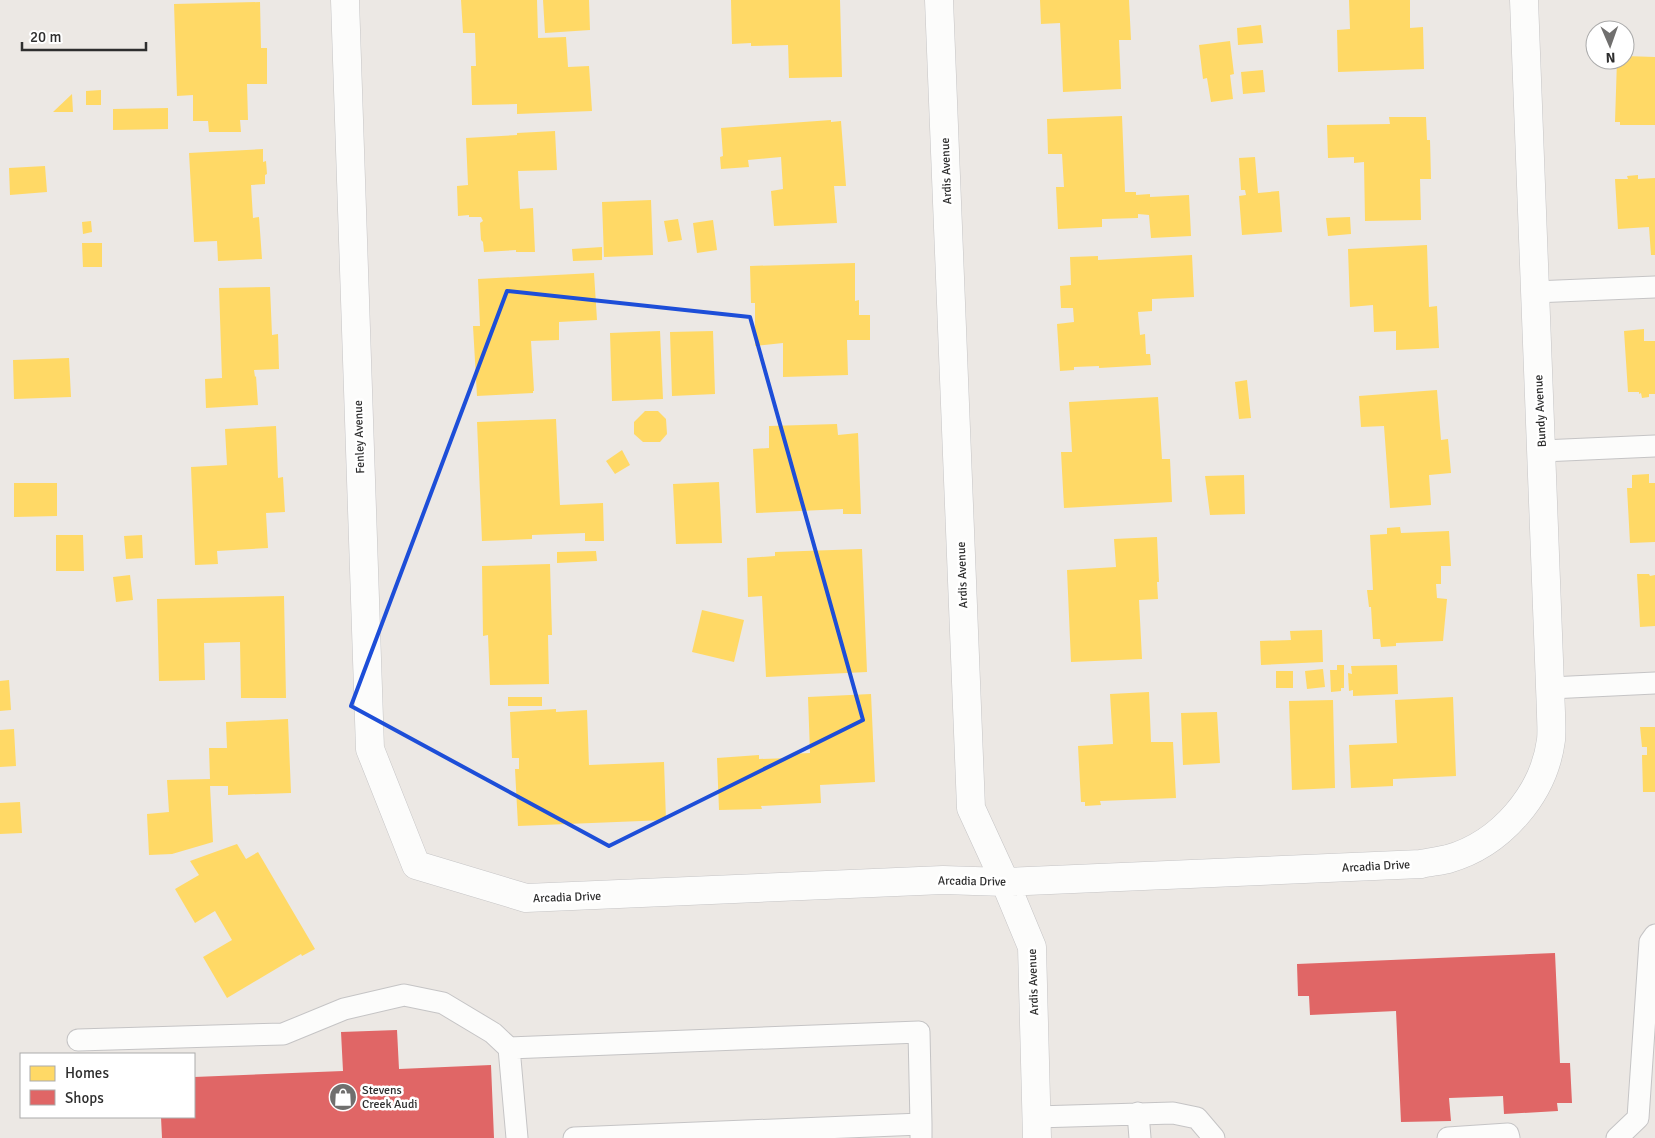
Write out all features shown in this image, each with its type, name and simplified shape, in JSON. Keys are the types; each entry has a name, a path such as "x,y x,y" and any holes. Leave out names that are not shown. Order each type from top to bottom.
{"street":[{"name":"Fenley Avenue","path":"345,0 370,749 416,865"},
{"name":"Ardis Avenue","path":"939,0 971,808 1006,882 1032,947 1036,1127"},
{"name":"Bundy Avenue","path":"1518,814 1533,792 1544,766 1551,740 1542,451 1534,292 1524,0"},
{"name":"Arcadia Drive","path":"416,865 526,898 943,880 1006,882 1421,864 1449,859 1474,848 1498,834 1518,814"}],"lane":[{"path":"1534,292 1655,288"},
{"path":"1542,451 1655,446"},
{"path":"1550,688 1655,683"},
{"path":"1617,1138 1638,1118 1649,1022 1650,942 1655,935"},
{"path":"78,1040 283,1034 344,1009 404,995 443,1003 494,1033 509,1048 517,1138"},
{"path":"509,1048 919,1032 921,1131 574,1138"},
{"path":"1036,1127 1138,1113 1173,1112 1197,1118 1214,1138"},
{"path":"1138,1113 1140,1138"},
{"path":"1448,1138 1508,1134 1509,1138"}],"highlighted area":[{"path":"507,291 750,317 863,720 609,846 351,706"}],"building: Homes":[{"path":"461,0 537,0 538,38 566,37 568,67 589,66 592,111 517,114 517,104 472,105 471,66 476,66 475,33 463,33"},
{"path":"543,0 589,0 590,30 545,33"},
{"path":"731,0 840,0 842,77 789,78 788,45 751,46 751,43 732,44"},
{"path":"1040,0 1129,0 1131,40 1119,40 1121,89 1063,92 1060,23 1041,24"},
{"path":"1349,0 1410,0 1410,28 1423,27 1424,69 1338,72 1337,30 1350,29"},
{"path":"260,2 261,48 267,48 267,84 247,84 248,120 240,120 241,132 209,132 208,121 193,121 193,95 177,96 174,4"},
{"path":"1261,25 1263,43 1238,45 1237,28"},
{"path":"1230,41 1234,74 1230,75 1233,99 1211,102 1207,78 1203,79 1199,45"},
{"path":"1635,56 1655,57 1655,125 1620,125 1620,122 1615,122 1617,70 1635,70"},
{"path":"1263,70 1265,92 1243,94 1241,72"},
{"path":"101,90 101,105 86,105 86,91"},
{"path":"72,94 73,112 53,112"},
{"path":"168,108 168,129 113,130 113,109"},
{"path":"1122,116 1125,192 1136,192 1136,195 1150,194 1150,197 1189,195 1191,236 1151,238 1149,215 1138,214 1138,218 1102,219 1102,227 1058,229 1056,187 1064,187 1062,154 1048,154 1047,119"},
{"path":"1389,117 1426,117 1427,140 1430,140 1431,179 1420,179 1421,220 1365,221 1364,162 1354,163 1354,157 1328,158 1327,125 1390,124"},
{"path":"831,120 831,122 841,121 846,186 834,186 837,223 774,226 771,191 783,189 781,157 748,160 749,167 721,169 720,157 723,156 721,128"},
{"path":"555,131 557,170 518,171 520,209 533,208 535,252 516,252 516,250 484,252 481,240 480,223 483,221 481,217 458,216 457,186 468,185 466,138"},
{"path":"263,149 263,162 266,161 267,174 265,175 265,184 251,185 253,218 259,217 262,259 218,261 217,241 194,242 189,153"},
{"path":"1255,157 1258,193 1279,191 1282,232 1242,235 1239,196 1246,195 1245,190 1241,190 1239,158"},
{"path":"45,166 47,192 10,195 9,168"},
{"path":"1638,175 1638,179 1655,178 1655,255 1651,255 1649,227 1618,229 1615,179 1628,179 1627,176"},
{"path":"651,200 653,255 604,257 602,202"},
{"path":"1350,217 1351,234 1328,236 1326,218"},
{"path":"678,219 682,240 668,242 664,221"},
{"path":"713,220 717,250 697,253 693,223"},
{"path":"91,221 92,232 83,234 82,222"},
{"path":"82,243 102,243 102,267 83,267"},
{"path":"1427,245 1429,307 1437,306 1439,348 1396,350 1396,331 1374,332 1373,305 1350,307 1348,249"},
{"path":"602,247 602,260 573,261 572,249"},
{"path":"1192,255 1194,297 1152,299 1152,311 1138,312 1140,335 1145,334 1146,354 1150,354 1151,365 1099,368 1099,366 1074,367 1074,370 1060,371 1057,324 1074,322 1073,308 1061,308 1060,286 1071,285 1070,257 1098,256 1098,260"},
{"path":"855,263 855,301 859,300 859,315 870,315 870,340 847,340 848,375 783,377 783,343 755,346 755,303 751,303 750,266"},
{"path":"594,273 597,320 559,322 559,340 531,341 533,393 477,396 473,326 480,326 478,279"},
{"path":"270,287 272,335 278,334 279,369 254,370 258,405 206,408 205,379 222,378 219,288"},
{"path":"1644,329 1644,341 1655,341 1655,394 1649,394 1649,397 1642,398 1639,392 1628,392 1624,331"},
{"path":"660,331 663,399 612,401 610,333"},
{"path":"713,331 715,394 672,396 670,332"},
{"path":"69,358 71,397 14,399 13,360"},
{"path":"1247,380 1251,418 1239,419 1235,382"},
{"path":"1437,390 1441,440 1448,439 1451,473 1429,475 1431,505 1390,508 1384,426 1361,427 1359,396"},
{"path":"1158,397 1162,459 1170,459 1172,502 1064,508 1061,452 1072,452 1069,402"},
{"path":"645,411 658,411 666,419 667,434 660,442 643,442 634,434 634,422"},
{"path":"556,419 560,505 603,503 604,541 585,541 585,533 532,535 532,539 482,541 477,422"},
{"path":"837,424 838,435 858,433 861,514 843,514 843,509 756,513 753,449 769,448 769,426"},
{"path":"276,426 278,478 283,477 285,512 266,513 268,548 217,551 218,564 195,565 191,467 227,465 225,429"},
{"path":"622,450 630,465 615,474 606,461"},
{"path":"1649,474 1649,483 1655,483 1655,542 1630,543 1627,488 1632,488 1632,475"},
{"path":"1244,475 1245,514 1210,515 1205,476"},
{"path":"719,482 722,543 676,544 673,484"},
{"path":"14,483 57,483 57,516 14,517"},
{"path":"1400,527 1401,533 1449,531 1451,566 1441,566 1441,584 1436,584 1437,598 1447,599 1443,641 1396,643 1396,646 1381,647 1380,639 1373,639 1371,607 1369,607 1367,590 1373,590 1370,535 1387,534 1387,528"},
{"path":"56,535 83,535 84,571 56,571"},
{"path":"142,535 143,558 126,559 124,536"},
{"path":"1157,537 1158,599 1139,600 1142,659 1071,662 1067,570 1116,567 1114,539"},
{"path":"862,549 867,672 766,677 762,596 748,597 747,558 775,556 775,552"},
{"path":"596,551 597,561 557,563 557,552"},
{"path":"550,564 552,635 548,635 549,684 490,685 488,635 483,636 482,566"},
{"path":"1637,574 1655,575 1655,626 1640,627"},
{"path":"130,575 133,600 116,602 113,577"},
{"path":"284,596 286,698 241,698 240,642 204,643 205,680 159,681 157,599"},
{"path":"702,610 744,620 734,662 692,652"},
{"path":"1322,630 1323,662 1261,665 1260,641 1291,640 1290,631"},
{"path":"1337,665 1344,665 1344,688 1341,688 1341,691 1331,692 1330,670 1337,670"},
{"path":"1397,665 1398,694 1353,696 1353,690 1349,691 1348,673 1352,674 1351,666"},
{"path":"1323,669 1325,687 1307,689 1305,671"},
{"path":"1276,671 1293,671 1293,688 1276,688"},
{"path":"9,680 11,710 0,711 0,681"},
{"path":"1149,692 1151,742 1173,742 1176,798 1100,801 1101,805 1085,806 1085,802 1081,802 1078,746 1113,744 1110,694"},
{"path":"871,694 875,782 820,785 821,803 761,806 762,809 719,810 717,758 759,755 759,759 791,758 790,754 810,753 808,697"},
{"path":"508,697 542,697 542,706 508,706"},
{"path":"1453,697 1456,776 1393,779 1393,786 1351,788 1349,745 1397,743 1395,700"},
{"path":"1333,700 1335,788 1292,790 1289,701"},
{"path":"556,709 556,712 587,710 589,765 664,762 666,820 518,826 515,769 519,769 519,758 512,758 510,712"},
{"path":"1217,712 1220,763 1183,765 1181,713"},
{"path":"288,719 291,793 228,795 228,786 210,786 213,842 172,854 149,855 147,814 169,812 167,780 210,779 209,748 227,748 226,722"},
{"path":"1640,727 1655,727 1655,792 1643,792 1642,755 1647,755 1647,747 1642,747"},
{"path":"14,729 16,766 0,767 0,730"},
{"path":"20,802 22,833 0,834 0,803"},
{"path":"237,844 246,859 258,852 315,949 302,956 301,954 227,998 203,957 232,940 215,911 195,923 175,889 199,875 190,861"}],"building: Shops":[{"path":"1555,953 1560,1063 1570,1063 1572,1103 1557,1103 1558,1111 1504,1114 1503,1096 1449,1098 1451,1121 1401,1122 1396,1011 1310,1015 1309,996 1298,996 1297,964"},
{"name":"Stevens Creek Audi","path":"397,1030 399,1069 491,1065 494,1138 162,1138 161,1118 195,1118 195,1077 343,1071 341,1032"}],"place":[{"name":"Stevens Creek Audi","path":"343,1097"}]}
